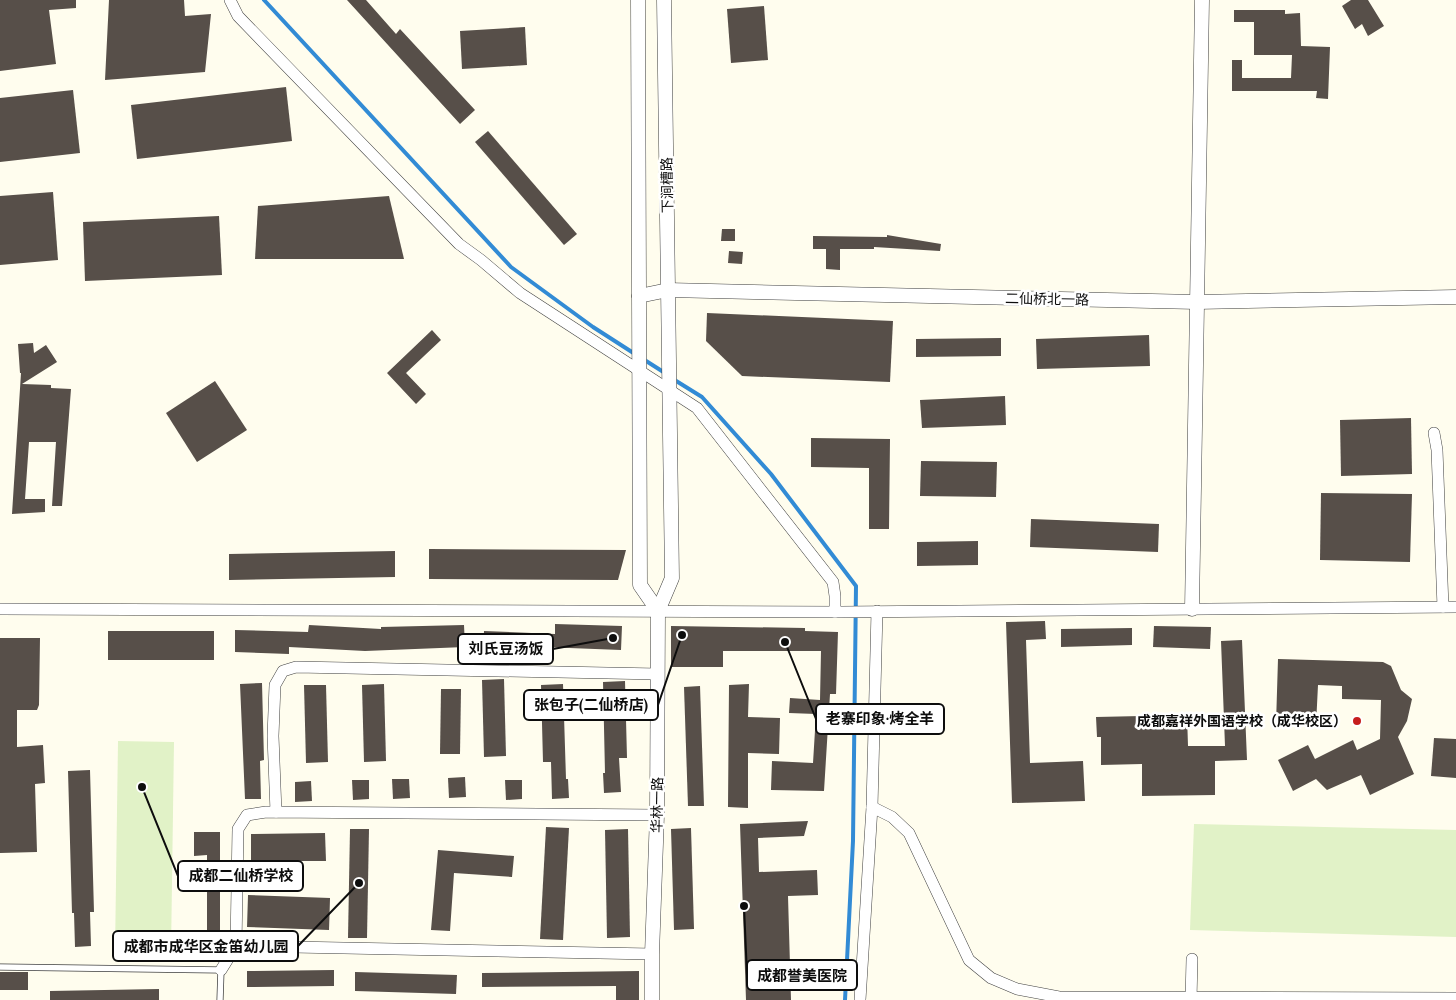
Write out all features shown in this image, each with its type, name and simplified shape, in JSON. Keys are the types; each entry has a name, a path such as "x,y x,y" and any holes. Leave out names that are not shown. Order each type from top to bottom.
{"street":[{"path":"230,0 238,16 460,244 482,260 520,293 639,361 669,381 697,408 833,582 838,612"},
{"name":"下涧槽路","path":"638,0 640,585 658,611"},
{"name":"下涧槽路","path":"658,611 672,578 664,0"},
{"path":"1192,609 1202,0"},
{"name":"二仙桥北一路","path":"639,296 668,290 1197,302 1456,298"},
{"path":"1434,433 1437,450 1444,607"},
{"path":"0,609 838,612 1456,607"},
{"name":"华林一路","path":"652,1000 657,815 658,611"},
{"path":"860,1000 872,807 874,611"},
{"path":"276,812 273,736 275,685 283,671 296,667 658,674"},
{"path":"872,807 892,817 909,833 968,960 991,978 1016,989 1059,997 1191,999 1456,998"},
{"path":"221,970 236,946 238,829 247,815 276,812 657,815"},
{"path":"236,946 652,954"},
{"path":"1191,999 1192,959"}],"lane":[{"path":"0,967 221,970 220,1000"}],"green space":[{"path":"118,741 174,742 171,952 115,952"},
{"path":"1194,824 1456,830 1456,937 1190,930"}],"building":[{"path":"0,0 76,0 76,8 49,10 56,64 0,71"},
{"path":"109,0 184,0 185,16 211,14 205,72 105,80"},
{"path":"347,0 366,0 396,34 400,29 475,110 460,124"},
{"path":"1351,0 1368,0 1384,26 1368,36 1362,24 1355,29 1342,6"},
{"path":"764,6 768,60 731,63 727,9"},
{"path":"1234,10 1285,10 1285,14 1300,13 1301,46 1330,47 1328,99 1316,98 1317,91 1232,91 1232,60 1242,60 1242,78 1291,78 1292,55 1254,55 1254,22 1234,22"},
{"path":"525,27 527,65 462,69 460,31"},
{"path":"286,87 292,141 137,159 131,105"},
{"path":"73,90 80,153 0,162 0,98"},
{"path":"488,131 577,234 564,245 475,142"},
{"path":"53,192 58,260 0,265 0,196"},
{"path":"389,196 404,259 255,259 258,206"},
{"path":"219,216 222,275 85,281 83,222"},
{"path":"722,229 735,229 735,241 721,241"},
{"path":"887,235 941,244 940,251 874,247 874,249 840,249 840,270 826,269 826,249 813,249 813,236 887,237"},
{"path":"729,251 743,252 742,264 728,263"},
{"path":"707,313 893,321 890,382 742,376 706,341"},
{"path":"432,330 441,340 406,373 426,394 416,404 387,373"},
{"path":"1149,335 1150,366 1037,369 1036,339"},
{"path":"1001,338 1001,356 916,357 916,339"},
{"path":"33,343 34,353 46,345 57,362 22,384 51,385 51,388 71,389 62,506 52,506 56,442 29,442 25,499 45,499 45,512 12,514 21,373 18,344"},
{"path":"215,381 247,430 197,462 166,413"},
{"path":"1005,396 1006,425 922,428 920,400"},
{"path":"1411,418 1412,474 1341,476 1340,420"},
{"path":"811,438 890,439 889,529 869,529 869,468 811,467"},
{"path":"921,461 997,462 996,497 920,496"},
{"path":"1321,493 1412,494 1410,562 1320,560"},
{"path":"1031,519 1159,524 1158,552 1030,547"},
{"path":"978,541 978,565 917,566 917,542"},
{"path":"429,549 626,550 618,580 429,579"},
{"path":"395,551 395,577 229,580 229,554"},
{"path":"1045,621 1046,639 1026,640 1030,763 1083,761 1085,801 1012,803 1006,622"},
{"path":"555,624 622,626 621,650 543,647 543,656 483,654 484,631 555,634"},
{"path":"309,625 381,629 381,627 464,625 465,647 365,651 289,647 289,654 235,652 235,630 308,632"},
{"path":"671,626 805,628 805,631 838,632 836,694 830,694 824,791 771,790 772,761 813,763 816,714 789,713 790,698 820,700 821,651 723,651 723,667 671,667"},
{"path":"1154,626 1211,627 1210,649 1153,647"},
{"path":"1132,628 1132,645 1061,647 1061,629"},
{"path":"108,631 214,631 214,660 108,660"},
{"path":"0,638 40,638 39,705 37,710 17,710 17,747 43,745 45,783 35,784 37,852 0,853"},
{"path":"1242,640 1247,760 1215,761 1215,795 1142,796 1142,764 1101,765 1101,737 1097,737 1096,717 1187,715 1188,746 1225,746 1221,641"},
{"path":"1278,659 1383,662 1391,666 1401,690 1412,699 1407,721 1398,737 1414,774 1370,795 1361,775 1327,790 1316,779 1293,791 1278,760 1308,745 1315,759 1353,740 1357,750 1380,739 1381,700 1342,699 1342,686 1318,685 1316,725 1276,724"},
{"path":"504,679 506,756 484,757 482,680"},
{"path":"625,681 627,758 619,758 621,792 604,793 603,682"},
{"path":"262,683 264,760 260,761 261,799 245,799 240,684"},
{"path":"384,684 386,761 364,762 362,685"},
{"path":"563,684 566,779 568,779 569,798 552,799 551,762 543,762 541,685"},
{"path":"749,684 748,717 780,718 779,754 748,753 748,808 728,807 729,685"},
{"path":"304,685 326,685 328,762 306,763"},
{"path":"700,686 704,806 688,806 684,687"},
{"path":"441,689 461,689 460,754 440,754"},
{"path":"1434,738 1456,739 1456,778 1431,776"},
{"path":"90,770 94,912 90,912 91,946 75,947 74,913 72,913 68,771"},
{"path":"465,777 466,797 449,798 448,778"},
{"path":"392,779 409,779 410,798 393,799"},
{"path":"352,780 369,780 369,799 353,800"},
{"path":"505,780 522,780 522,799 506,800"},
{"path":"311,781 312,801 295,802 295,782"},
{"path":"808,821 804,836 758,838 759,872 817,870 818,895 788,896 791,1000 746,1000 740,824"},
{"path":"546,827 569,828 563,940 540,939"},
{"path":"691,828 694,929 674,930 671,829"},
{"path":"350,829 369,829 367,938 348,938"},
{"path":"628,829 630,937 607,938 605,830"},
{"path":"194,832 220,832 220,953 180,953 180,935 207,935 207,855 194,856"},
{"path":"325,833 326,861 251,861 251,834"},
{"path":"438,850 514,856 512,877 454,873 450,931 431,930"},
{"path":"248,895 330,898 329,930 247,927"},
{"path":"334,970 334,986 247,987 247,971"},
{"path":"639,971 639,1000 616,1000 616,986 482,987 482,973"},
{"path":"0,972 28,972 28,990 0,990"},
{"path":"355,972 457,975 456,994 355,991"},
{"path":"159,989 159,1000 50,1000 50,991"}],"waterway":[{"path":"264,0 511,267 593,327 635,354"},
{"path":"643,359 665,373"},
{"path":"673,379 702,397 771,474 856,586 853,841 845,1000"}],"place":[{"name":"张包子(二仙桥店)","path":"682,635"},
{"name":"刘氏豆汤饭","path":"613,638"},
{"name":"老寨印象·烤全羊","path":"785,642"},
{"name":"成都嘉祥外国语学校（成华校区）","path":"1357,721"},
{"name":"成都二仙桥学校","path":"142,787"},
{"name":"成都市成华区金笛幼儿园","path":"359,883"},
{"name":"成都誉美医院","path":"744,906"}]}
